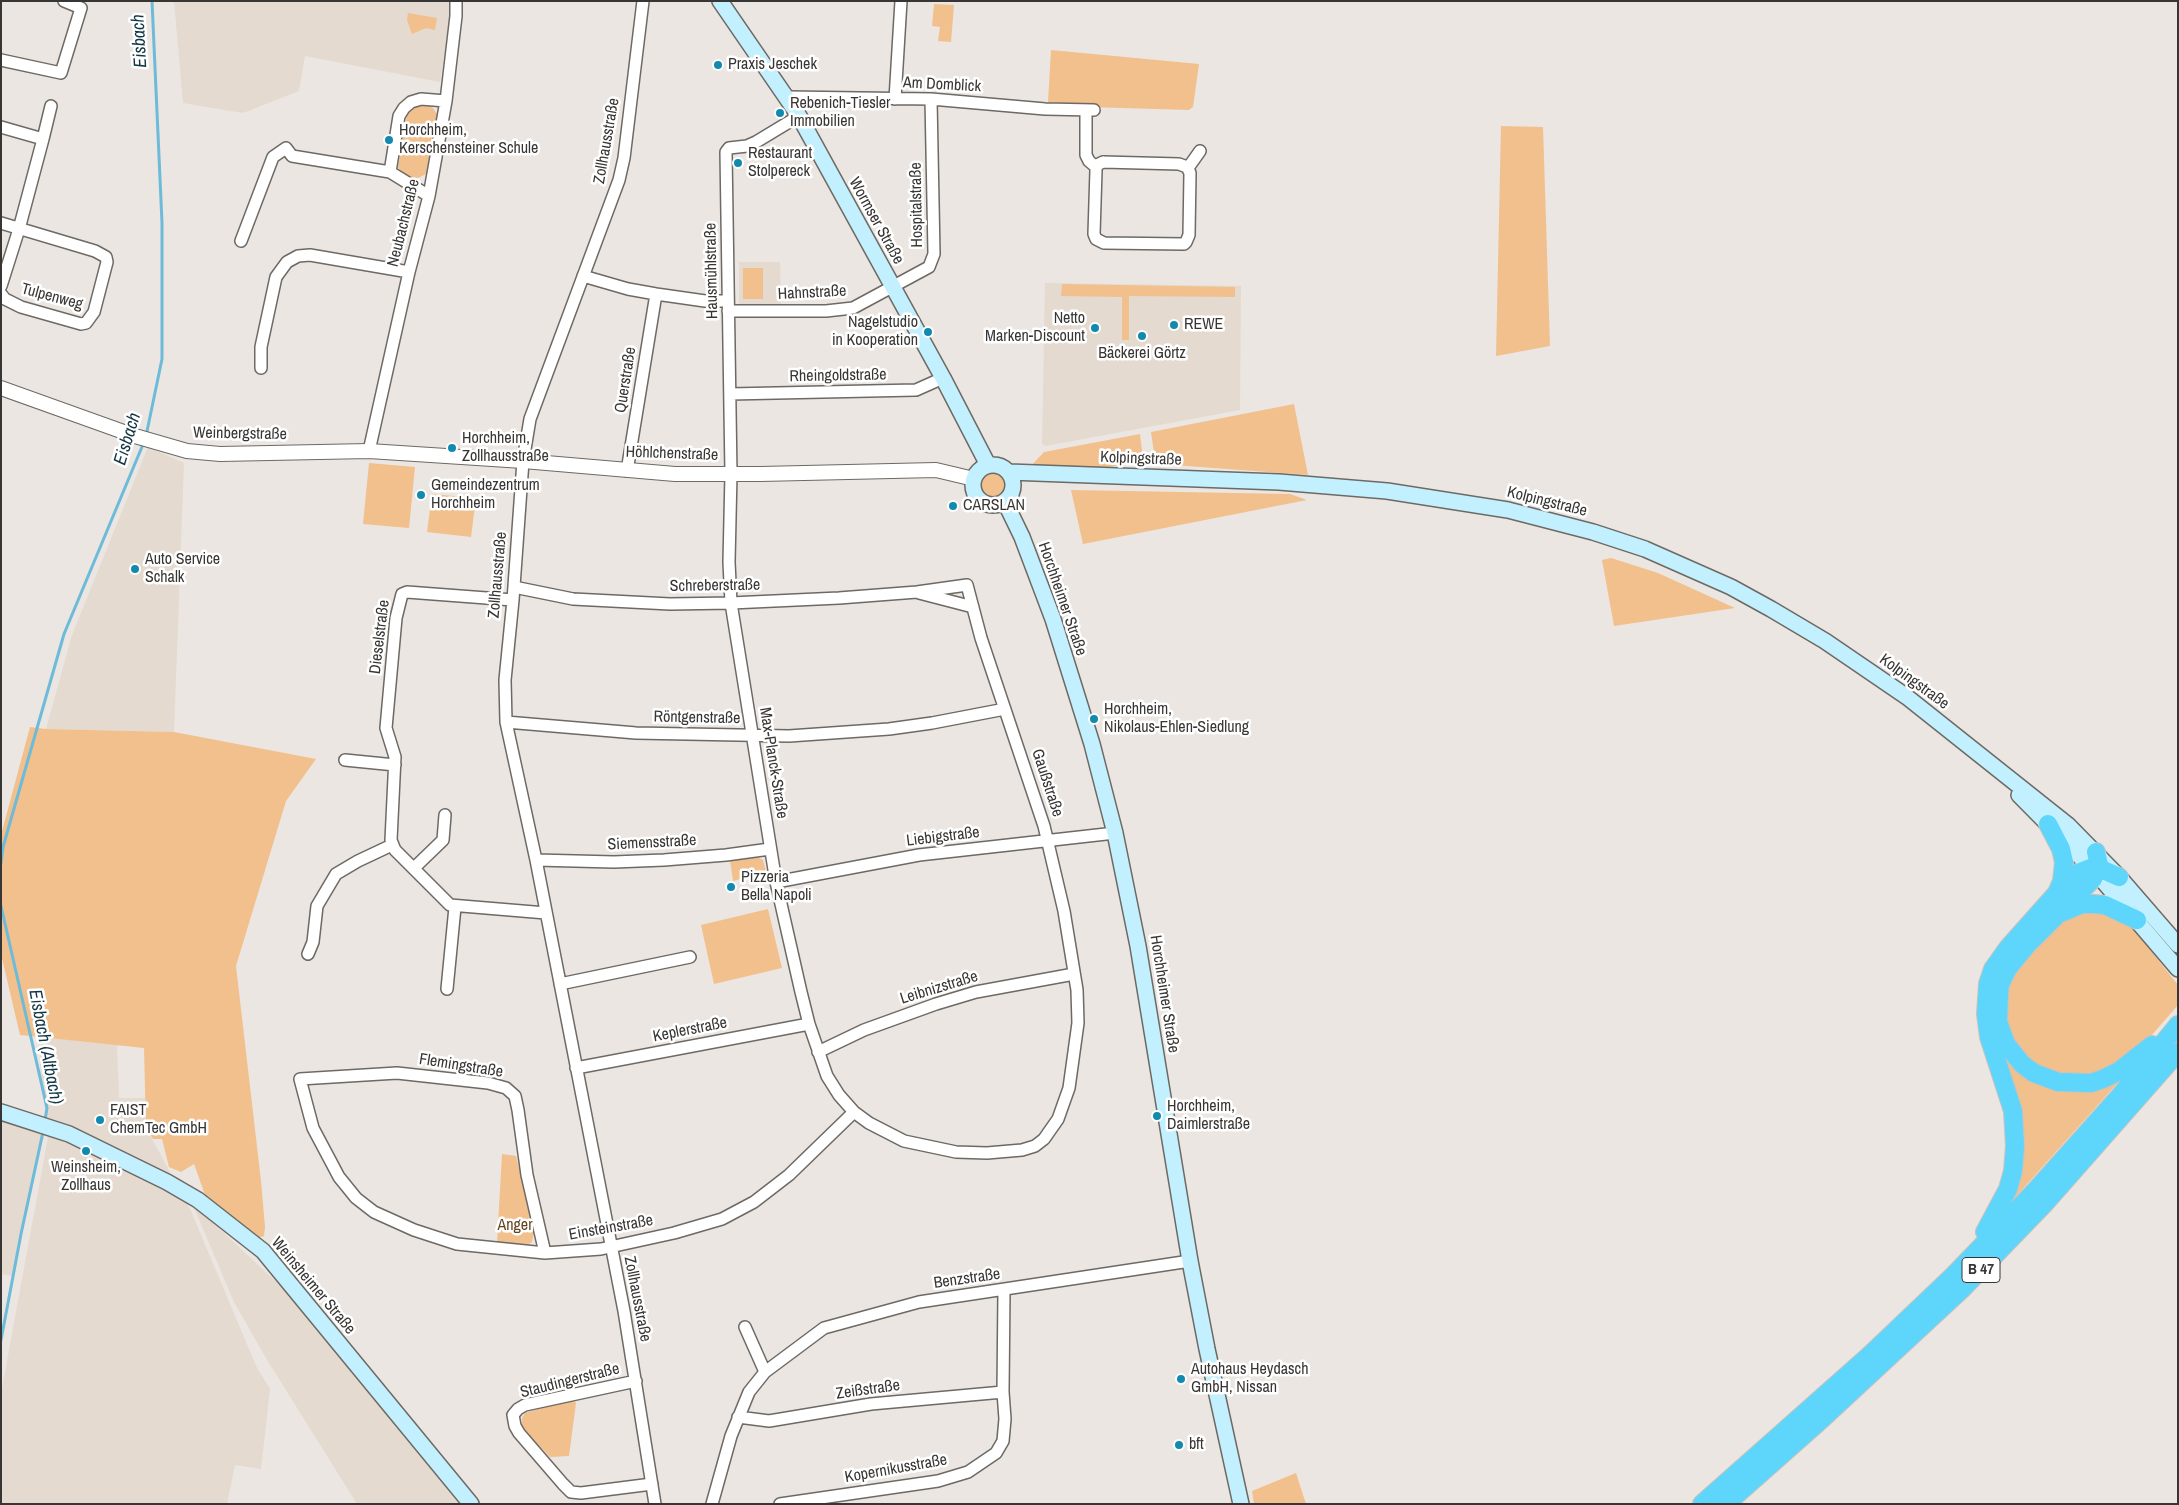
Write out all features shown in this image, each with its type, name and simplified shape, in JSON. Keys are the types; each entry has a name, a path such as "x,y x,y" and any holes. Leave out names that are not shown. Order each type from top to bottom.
{"highway":[{"path":"2048,824 2061,849 2064,862 2062,881 2057,893"},
{"path":"1954,1275 1988,1229 2008,1189 2013,1170 2015,1146 2013,1111 1990,1037 1986,1014 1988,984 1993,969 2008,948 2057,893 2080,872 2095,866 2119,877"},
{"path":"2095,866 2060,913 2017,956 2000,984 1997,1006 1998,1022 2006,1044 2022,1064 2034,1073 2058,1082 2091,1083 2120,1071 2178,1021"},
{"path":"2060,913 2082,904 2094,904 2111,908 2137,920"},
{"name":"B 47","path":"1702,1504 1870,1355 1954,1275 2036,1190 2106,1112 2178,1025"},
{"name":"B 47","path":"1726,1504 1823,1418 1961,1290 2046,1202 2178,1052"}],"main road":[{"name":"Wormser Straße","path":"720,1 799,116 943,378 988,465"},
{"path":"988,465 999,466 1008,472 1013,482 1009,496 991,505 980,501 973,489 974,479 980,469 988,465"},
{"name":"Kolpingstraße","path":"1008,472 1230,480 1387,490 1508,510 1593,532 1645,549 1731,588 1825,641 1890,686 2042,802 2178,969"},
{"name":"Kolpingstraße","path":"1009,496 1025,482 1053,474"},
{"name":"Horchheimer Straße","path":"1009,496 1053,620 1092,744 1114,833 1138,946 1190,1261 1207,1350 1241,1504"},
{"name":"Kolpingstraße","path":"1974,749 2048,824 2095,866"},
{"path":"2119,877 2178,945"},
{"name":"Weinsheimer Straße","path":"1,1112 70,1134 167,1182 198,1200 263,1251 471,1504"}],"street":[{"path":"1,60 61,73 81,8 64,1"},
{"name":"Neubachstraße","path":"369,451 408,272 429,196 446,100 456,16 456,1"},
{"name":"Zollhausstraße","path":"643,1 624,158 619,180 530,419 523,461 505,680 506,722 536,860 611,1246 636,1382 655,1504"},
{"path":"895,99 901,1"},
{"name":"Am Domblick","path":"787,96 931,99 1045,109 1090,110 1086,155 1089,161 1096,167"},
{"path":"390,172 399,116 404,108 411,102 420,99 446,100"},
{"name":"Hospitalstraße","path":"892,288 929,267 933,259 931,99"},
{"path":"19,229 52,106"},
{"name":"Hausmühlstraße","path":"731,474 727,149 746,146 769,135 799,116"},
{"path":"1,126 43,139"},
{"path":"241,241 273,157 286,148 292,156 390,172 429,196"},
{"path":"1188,168 1200,151"},
{"path":"1103,162 1179,164 1188,168 1190,173 1189,237 1184,244 1104,243 1096,239 1094,234 1096,167 1103,162"},
{"name":"Tulpenweg","path":"1,223 102,254 106,257 106,269 94,312 86,323 81,324 21,307 1,294"},
{"name":"Tulpenweg","path":"1,286 19,229"},
{"path":"261,368 261,347 276,277 287,262 298,256 310,255 408,272"},
{"name":"Hahnstraße","path":"583,276 628,289 728,306 826,311 853,308 892,288"},
{"name":"Querstraße","path":"627,471 656,294"},
{"name":"Rheingoldstraße","path":"730,394 916,390 943,378"},
{"name":"Weinbergstraße","path":"1,388 135,436 187,451 220,454 369,451"},
{"name":"Höhlchenstraße","path":"369,451 523,461 627,471 731,474 936,470 974,479"},
{"name":"Max-Planck-Straße","path":"731,474 729,552 731,603 776,882 809,1024 818,1052 827,1076 838,1095 854,1112"},
{"name":"Schreberstraße","path":"514,587 599,601 731,603 917,592 967,585 973,607"},
{"name":"Dieselstraße","path":"392,845 395,765 393,750 386,728 398,602 402,594 407,592 513,600"},
{"name":"Schreberstraße","path":"917,592 973,607"},
{"name":"Gaußstraße","path":"854,1112 886,1134 904,1141 936,1149 987,1153 1022,1150 1035,1146 1050,1132 1058,1119 1069,1088 1078,1023 1074,974 1064,910 1048,842 981,638 973,607"},
{"name":"Röntgenstraße","path":"506,722 636,733 789,736 889,729 1005,709"},
{"path":"345,760 395,765"},
{"path":"414,868 443,840 445,815"},
{"name":"Liebigstraße","path":"776,882 919,855 1048,842 1114,833"},
{"path":"308,954 313,942 318,906 336,874 392,845 450,905 455,907 546,914"},
{"name":"Siemensstraße","path":"536,860 614,862 664,860 770,849"},
{"path":"447,989 455,907"},
{"path":"560,984 690,956"},
{"name":"Leibnizstraße","path":"818,1052 864,1030 936,1004 976,992 1074,974"},
{"name":"Keplerstraße","path":"576,1068 809,1024"},
{"name":"Flemingstraße","path":"300,1079 398,1073 488,1083 506,1088 514,1096 518,1110 527,1175 545,1253"},
{"name":"Einsteinstraße","path":"300,1079 313,1128 339,1176 356,1198 374,1212 414,1230 457,1244 545,1253 571,1253 699,1227 739,1210 789,1175 854,1112"},
{"name":"Benzstraße","path":"712,1504 738,1417 749,1392 765,1372 824,1328 918,1302 1190,1261"},
{"name":"Kopernikusstraße","path":"780,1504 938,1481 968,1472 996,1453 1003,1441 1005,1419 1003,1392 1004,1290"},
{"path":"745,1327 765,1372"},
{"name":"Staudingerstraße","path":"636,1382 525,1405 513,1415 514,1426 572,1492 581,1493 652,1484"},
{"name":"Zeißstraße","path":"738,1417 769,1421 871,1404 1003,1392"}],"shaded area":[{"path":"174,1 451,1 451,17 440,82 305,56 299,91 243,113 183,103"},
{"path":"739,262 780,262 781,304 739,304"},
{"path":"1045,283 1241,286 1240,410 1045,446 1042,444"},
{"path":"148,447 184,463 174,732 46,729 72,635"},
{"path":"41,1037 117,1045 119,1098 145,1098 146,1128 191,1211 256,1366 270,1389 261,1469 235,1465 227,1504 1,1504 1,1394 48,1137 40,1067"},
{"path":"1,1111 42,1125 43,1138 12,1276 1,1274"},
{"path":"197,1208 284,1289 459,1504 357,1504 266,1358 234,1302 195,1210"}],"green space":[{"path":"934,4 954,5 951,42 938,41 940,27 932,26"},
{"path":"408,13 437,18 435,30 426,28 412,34 407,20"},
{"path":"1051,50 1199,64 1193,107 1189,110 1053,106 1048,102"},
{"path":"426,104 433,108 437,114 426,174 418,178 409,178 402,174 398,167 408,109 412,106"},
{"path":"1501,126 1543,127 1550,346 1496,356"},
{"path":"743,268 763,268 763,299 743,299"},
{"path":"1062,284 1235,287 1235,297 1129,296 1129,340 1122,340 1122,297 1061,296"},
{"path":"1294,404 1308,475 1160,464 1155,460 1151,432"},
{"path":"1140,434 1142,451 1132,463 1109,467 1030,467 1044,452"},
{"path":"369,463 415,467 409,528 363,524"},
{"path":"993,470 1004,474 1008,485 1004,496 993,500 982,496 978,485 982,474"},
{"path":"1071,490 1290,494 1307,500 1083,544"},
{"path":"432,494 476,498 471,537 427,532"},
{"path":"1611,558 1658,573 1735,608 1614,626 1602,560"},
{"path":"30,727 174,732 316,759 286,801 236,966 261,1181 264,1236 258,1238 205,1195 194,1164 181,1172 169,1167 162,1139 153,1139 146,1128 144,1048 20,1035 1,954 1,835"},
{"path":"755,856 763,860 766,872 733,881 730,860"},
{"path":"2095,908 2132,927 2178,985 2178,1005 2144,1044 2125,1059 2093,1074 2060,1078 2041,1072 2008,1036 2003,998 2014,968 2062,919"},
{"path":"768,909 782,968 714,984 701,925"},
{"path":"2002,1047 2024,1073 2122,1078 2003,1211 2009,1198 2005,1063"},
{"name":"Anger","path":"502,1154 516,1156 534,1231 532,1242 526,1246 497,1243"},
{"path":"572,1399 576,1403 569,1456 550,1457 522,1428 522,1418 525,1413"},
{"path":"1296,1473 1306,1504 1254,1504 1252,1491"}],"waterway":[{"name":"Eisbach","path":"146,436 162,359 162,223 152,1"},
{"name":"Eisbach","path":"1,863 3,847 64,634 144,442"},
{"name":"Eisbach (Altbach)","path":"1,906 47,1108 45,1120"},
{"name":"Eisbach (Altbach)","path":"1,1340 43,1132"}],"place":[{"name":"Praxis Jeschek","path":"718,65"},
{"name":"Rebenich-Tiesler Immobilien","path":"780,113"},
{"name":"Horchheim, Kerschensteiner Schule","path":"389,140"},
{"name":"Restaurant Stolpereck","path":"738,163"},
{"name":"REWE","path":"1174,325"},
{"name":"Netto Marken-Discount","path":"1095,328"},
{"name":"Nagelstudio in Kooperation","path":"928,332"},
{"name":"Bäckerei Görtz","path":"1142,336"},
{"name":"Horchheim, Zollhausstraße","path":"452,448"},
{"name":"Gemeindezentrum Horchheim","path":"421,495"},
{"name":"CARSLAN","path":"953,506"},
{"name":"Auto Service Schalk","path":"135,569"},
{"name":"Horchheim, Nikolaus-Ehlen-Siedlung","path":"1094,719"},
{"name":"Pizzeria Bella Napoli","path":"731,887"},
{"name":"Horchheim, Daimlerstraße","path":"1157,1116"},
{"name":"FAIST ChemTec GmbH","path":"100,1120"},
{"name":"Weinsheim, Zollhaus","path":"86,1151"},
{"name":"Autohaus Heydasch GmbH, Nissan","path":"1181,1379"},
{"name":"bft","path":"1179,1445"}]}
